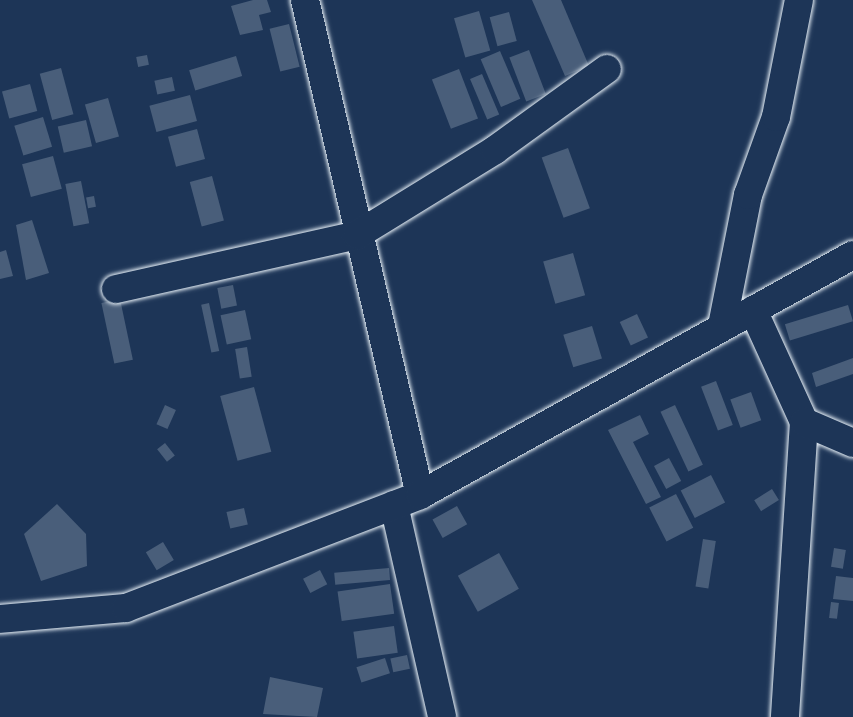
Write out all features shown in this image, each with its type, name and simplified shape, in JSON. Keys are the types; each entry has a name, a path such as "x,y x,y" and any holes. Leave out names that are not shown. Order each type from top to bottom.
{"street":[{"path":"305,0 357,235 407,500 442,717"},
{"path":"722,326 748,195 776,117 799,0"},
{"path":"116,289 357,235 495,150 607,69"},
{"path":"0,619 126,608 407,500 853,255"},
{"path":"753,310 804,422 785,717"},
{"path":"804,422 853,443"}],"building":[{"path":"253,0 267,0 271,12 259,15 263,30 240,35 231,6"},
{"path":"532,0 561,0 589,66 565,76"},
{"path":"479,11 490,50 465,58 454,18"},
{"path":"509,12 517,41 497,46 490,17"},
{"path":"289,24 300,67 280,72 270,29"},
{"path":"529,50 546,94 526,101 509,58"},
{"path":"500,51 520,99 501,107 481,59"},
{"path":"147,55 149,65 138,67 136,57"},
{"path":"236,56 242,76 195,90 189,70"},
{"path":"61,68 73,114 52,120 40,74"},
{"path":"459,69 478,118 451,129 432,79"},
{"path":"482,74 499,115 487,120 470,79"},
{"path":"172,77 175,91 157,94 154,81"},
{"path":"30,84 37,111 9,119 2,92"},
{"path":"190,95 197,121 156,132 149,106"},
{"path":"108,98 119,136 96,143 85,105"},
{"path":"43,117 52,147 23,155 14,126"},
{"path":"86,120 92,146 64,153 58,127"},
{"path":"197,129 205,159 176,167 168,137"},
{"path":"568,148 590,208 564,218 542,158"},
{"path":"53,156 62,189 31,197 22,164"},
{"path":"212,176 224,220 202,226 190,182"},
{"path":"81,181 89,223 73,226 65,184"},
{"path":"94,196 96,207 88,208 86,197"},
{"path":"32,220 49,273 26,280 16,225"},
{"path":"6,250 13,276 0,279 0,252"},
{"path":"573,253 585,295 555,304 543,262"},
{"path":"233,285 237,306 221,309 217,288"},
{"path":"120,299 133,360 114,364 101,303"},
{"path":"209,303 219,351 211,353 201,305"},
{"path":"848,305 853,321 790,341 785,324"},
{"path":"245,310 251,339 227,345 221,315"},
{"path":"637,314 648,338 631,346 620,322"},
{"path":"592,326 602,359 573,367 563,335"},
{"path":"247,347 252,377 240,379 235,349"},
{"path":"853,358 853,374 816,387 812,373"},
{"path":"716,381 733,425 718,431 701,387"},
{"path":"254,387 271,452 238,461 220,396"},
{"path":"751,392 761,420 741,428 730,400"},
{"path":"165,405 176,410 167,429 156,424"},
{"path":"675,405 703,465 688,472 660,412"},
{"path":"640,415 649,434 633,442 661,497 646,504 608,430"},
{"path":"165,443 175,456 167,462 157,449"},
{"path":"669,458 681,481 666,489 654,466"},
{"path":"711,475 725,503 695,518 681,490"},
{"path":"772,489 779,500 761,511 754,500"},
{"path":"676,494 693,528 667,541 649,508"},
{"path":"57,504 86,534 87,566 41,581 24,534"},
{"path":"457,506 467,524 443,538 433,520"},
{"path":"244,508 248,525 230,529 226,512"},
{"path":"703,539 716,541 708,588 695,586"},
{"path":"163,542 174,560 157,570 146,552"},
{"path":"834,548 846,550 843,569 831,567"},
{"path":"499,553 519,589 478,612 458,576"},
{"path":"389,568 390,580 335,585 334,573"},
{"path":"320,570 327,584 310,593 303,579"},
{"path":"836,576 853,578 853,601 833,599"},
{"path":"390,584 394,614 342,621 338,591"},
{"path":"831,602 839,603 837,619 829,618"},
{"path":"394,626 398,653 357,658 353,632"},
{"path":"407,655 410,669 393,672 390,659"},
{"path":"385,658 390,673 361,682 356,667"},
{"path":"270,677 323,688 317,717 263,714"}]}
